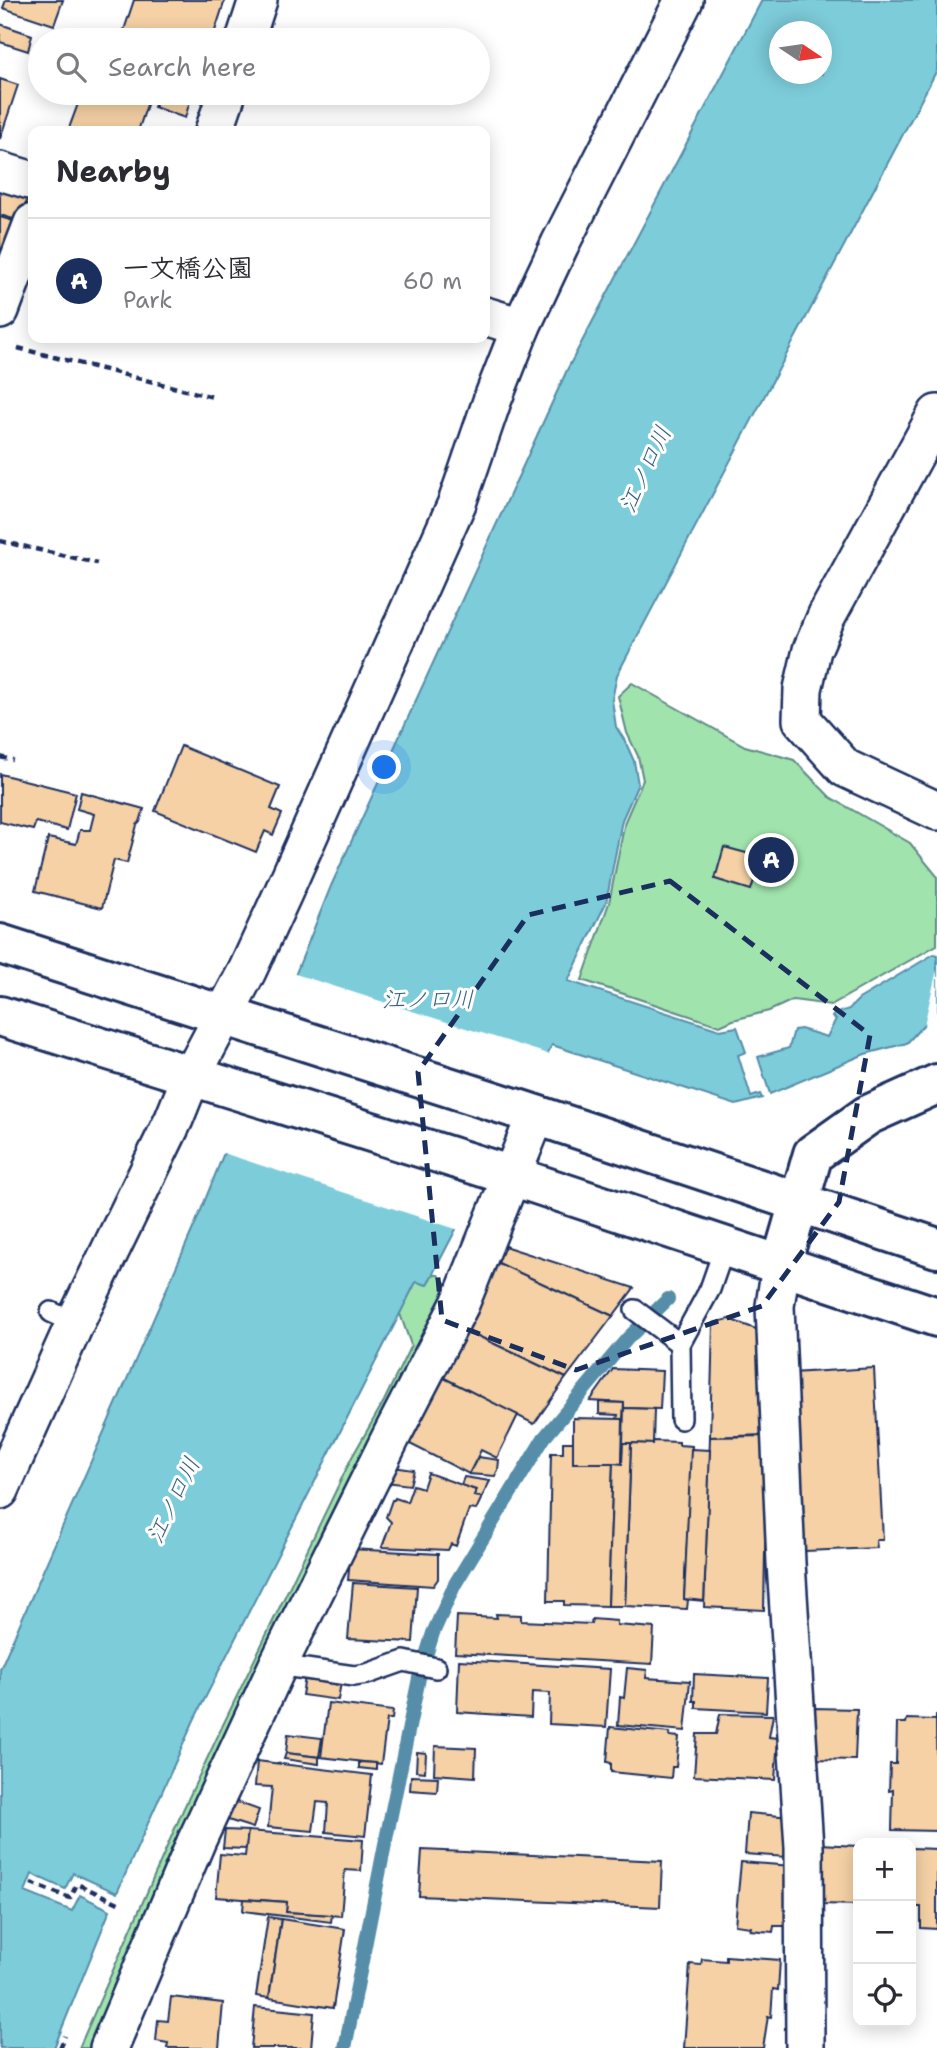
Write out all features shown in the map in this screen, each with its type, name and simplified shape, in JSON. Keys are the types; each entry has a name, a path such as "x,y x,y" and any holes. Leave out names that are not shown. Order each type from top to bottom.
{"street":[{"path":"249,28 258,0"},
{"path":"0,1490 63,1318 174,1119 205,1082 234,1019 247,971 457,503 521,327 560,244 684,0"},
{"path":"216,126 223,105"},
{"path":"0,171 28,179"},
{"path":"0,310 28,236"},
{"path":"490,318 521,327"},
{"path":"932,433 827,615 811,650 803,689 802,720 845,768 937,811"},
{"path":"0,944 530,1113 937,1248"},
{"path":"0,1016 502,1173 937,1317"},
{"path":"805,2048 804,1847 786,1563 775,1306 780,1265 813,1154 868,1115 937,1084"},
{"path":"109,2048 196,1842 278,1665 460,1304 502,1173 530,1113"}],"lane":[{"path":"681,1419 680,1344 710,1289 725,1246"},
{"path":"635,1310 680,1344"},
{"path":"278,1665 354,1676 404,1661 436,1668"}],"path":[{"path":"13,347 213,397"},
{"path":"0,541 97,563"},
{"path":"0,757 13,760"},
{"path":"31,1883 70,1898 78,1884 123,1905"}],"highlighted area":[{"path":"670,881 870,1035 839,1202 762,1306 576,1370 442,1320 418,1072 528,915"}],"green space":[{"path":"632,683 745,746 794,760 830,797 910,843 937,876 937,945 831,1005 793,1000 769,1011 720,1026 582,980 609,903 625,821 643,780 618,696"},
{"path":"422,1274 438,1275 458,1296 95,2048 79,2048 222,1727 352,1457 384,1401 411,1345 399,1311 407,1289"}],"water":[{"name":"江ノ口川","path":"762,0 937,0 937,70 617,675 612,700 616,727 634,761 638,784 622,820 606,903 568,981 720,1030 737,1027 746,1052 738,1055 751,1097 760,1094 762,1098 736,1105 552,1045 427,1285 416,1282 194,1720 117,1893 73,1873 65,1889 32,1874 25,1892 72,1911 80,1895 110,1910 54,2048 0,2048 0,1669 199,1215 331,886 567,370"},
{"path":"934,954 937,955 937,1025 926,1022 907,1043 865,1054 770,1094 758,1057 789,1048 794,1030 801,1029 827,1037 836,1019 832,1017 834,1014 849,1009 859,999"}],"pier":[{"path":"937,970 937,1029 924,1025"},
{"path":"292,973 551,1055 459,1230 220,1152"}],"building":[{"path":"6,0 63,0 54,25 3,8"},
{"path":"134,0 225,0 216,28 125,28"},
{"path":"0,24 28,34 28,51 0,42"},
{"path":"0,79 18,85 0,139"},
{"path":"78,105 147,105 140,126 70,126"},
{"path":"155,105 189,105 185,118 154,107"},
{"path":"0,186 28,195 20,221 0,215"},
{"path":"0,217 17,222 6,254 0,252"},
{"path":"181,746 280,787 271,809 282,814 273,835 265,831 256,852 155,811"},
{"path":"0,774 76,793 67,830 36,822 33,830 0,822"},
{"path":"81,792 144,809 127,863 114,860 102,908 35,891 48,838 76,844 80,830 90,830 94,814 77,809"},
{"path":"724,847 761,857 751,890 715,879"},
{"path":"504,1246 634,1288 613,1316 496,1262"},
{"path":"496,1262 613,1316 566,1378 463,1329"},
{"path":"729,1319 761,1331 765,1435 710,1437 713,1323"},
{"path":"463,1329 566,1378 534,1424 440,1376"},
{"path":"874,1368 883,1540 876,1540 877,1548 805,1551 796,1384 791,1373"},
{"path":"613,1369 662,1371 660,1409 624,1408 624,1403 590,1401"},
{"path":"440,1376 518,1415 497,1458 481,1450 469,1474 406,1442"},
{"path":"599,1402 624,1403 623,1419 617,1419 618,1415 599,1414"},
{"path":"624,1408 654,1409 653,1444 623,1443"},
{"path":"573,1418 623,1419 622,1464 573,1463"},
{"path":"767,1436 764,1610 704,1607 710,1437"},
{"path":"653,1441 679,1442 679,1445 692,1446 684,1599 688,1600 687,1609 625,1606 631,1443 653,1444"},
{"path":"563,1442 573,1442 573,1463 613,1463 608,1606 564,1605 564,1601 548,1601 551,1453 563,1453"},
{"path":"623,1443 631,1443 625,1606 608,1606 613,1463 622,1464"},
{"path":"691,1449 710,1450 704,1601 684,1599"},
{"path":"478,1457 499,1460 495,1476 469,1474"},
{"path":"393,1467 414,1470 410,1485 385,1482"},
{"path":"428,1473 476,1490 474,1496 482,1497 476,1510 469,1509 456,1546 451,1544 448,1550 382,1547 391,1522 386,1517 392,1500 395,1498 407,1502 413,1485 423,1488"},
{"path":"464,1477 490,1481 482,1497 474,1496 476,1490 461,1485"},
{"path":"351,1549 438,1554 438,1579 433,1586 348,1580"},
{"path":"353,1583 417,1587 413,1642 348,1639"},
{"path":"496,1614 521,1615 521,1621 591,1624 592,1619 617,1621 617,1625 654,1628 652,1664 455,1653 457,1616 497,1618"},
{"path":"459,1660 610,1669 606,1727 549,1724 550,1693 532,1692 531,1717 457,1712"},
{"path":"627,1668 647,1670 646,1678 690,1681 685,1731 618,1725 620,1697 624,1698"},
{"path":"694,1674 768,1678 766,1712 696,1708 696,1701 693,1701"},
{"path":"305,1677 341,1682 338,1700 302,1695"},
{"path":"328,1703 393,1711 392,1719 387,1719 381,1764 321,1757"},
{"path":"813,1708 857,1709 855,1760 811,1759"},
{"path":"720,1714 773,1715 769,1737 778,1738 775,1780 694,1776 697,1734 716,1734"},
{"path":"936,1714 937,1831 892,1830 893,1790 889,1791 890,1764 896,1764 897,1723 906,1723 907,1719 936,1720"},
{"path":"610,1727 670,1733 669,1736 679,1737 676,1767 672,1767 671,1778 611,1772 611,1763 607,1762"},
{"path":"288,1734 322,1738 319,1757 286,1753"},
{"path":"435,1746 476,1748 475,1777 434,1774"},
{"path":"417,1752 426,1753 425,1772 416,1771"},
{"path":"286,1753 319,1757 319,1764 284,1759"},
{"path":"257,1761 372,1775 365,1836 326,1832 328,1803 317,1802 313,1831 268,1827 272,1787 255,1786"},
{"path":"359,1762 376,1763 376,1770 359,1768"},
{"path":"411,1776 438,1777 437,1792 410,1790"},
{"path":"234,1801 259,1810 253,1828 228,1820"},
{"path":"748,1813 790,1817 787,1857 745,1854"},
{"path":"225,1830 248,1831 246,1849 223,1848"},
{"path":"248,1831 363,1840 361,1871 345,1870 341,1916 286,1912 287,1902 216,1897 220,1854 245,1856"},
{"path":"819,1844 853,1846 853,1905 820,1904"},
{"path":"916,1848 937,1849 937,1929 921,1928 921,1907 916,1907"},
{"path":"422,1850 662,1861 660,1907 419,1896"},
{"path":"741,1862 792,1866 786,1926 774,1926 773,1932 750,1930 751,1927 735,1925"},
{"path":"244,1899 287,1902 286,1912 332,1915 331,1922 243,1911"},
{"path":"268,1917 281,1919 269,1998 256,1996"},
{"path":"281,1919 345,1929 333,2008 269,1998"},
{"path":"726,1956 780,1960 778,1990 773,1989 771,2017 768,2016 763,2048 684,2048 690,1964 701,1965 702,1959 726,1961"},
{"path":"171,1997 223,2003 219,2048 167,2048 168,2043 156,2041 158,2020 168,2021"},
{"path":"255,2007 314,2013 311,2048 251,2048"}],"waterway":[{"path":"345,2048 419,1678 433,1633 455,1584 544,1438 627,1339 668,1299"}],"place":[{"name":"一文橋公園","path":"771,860"}]}
